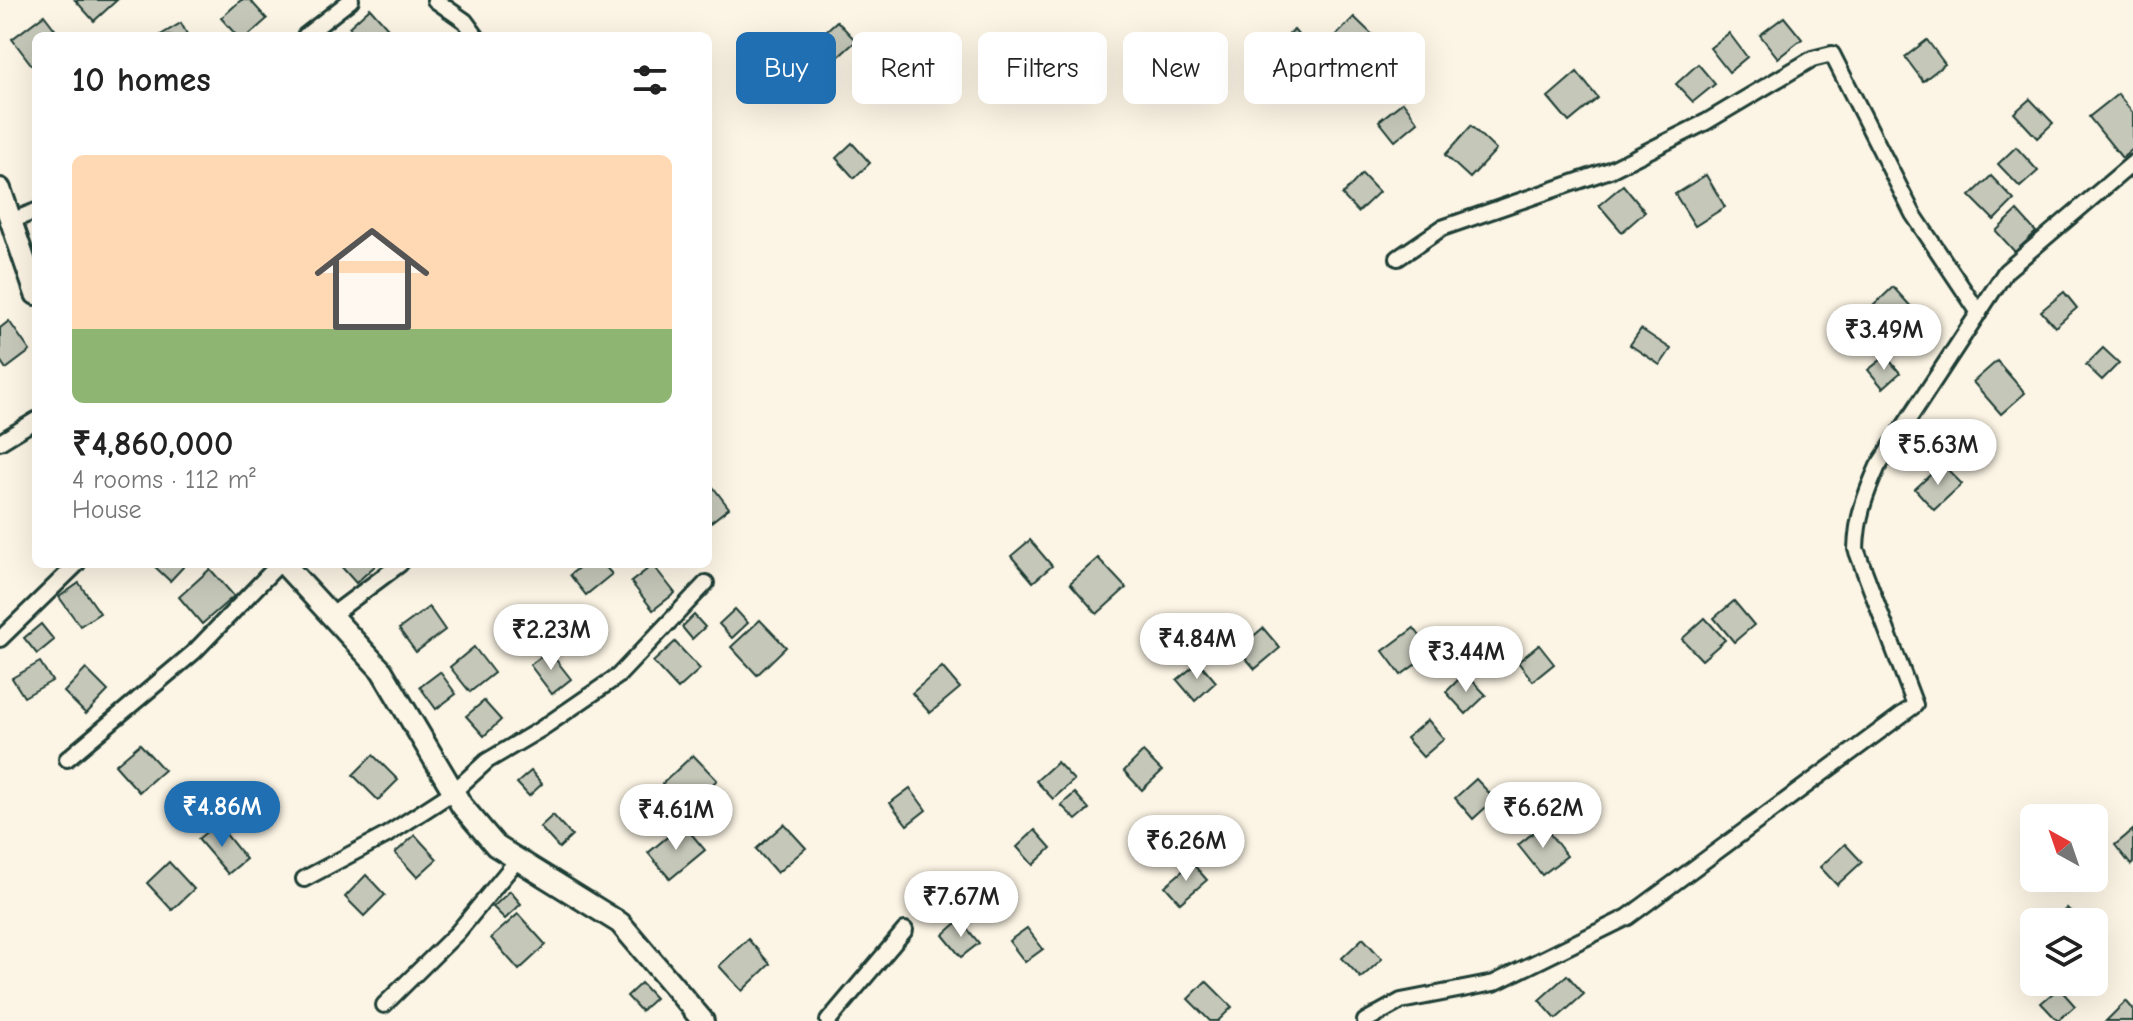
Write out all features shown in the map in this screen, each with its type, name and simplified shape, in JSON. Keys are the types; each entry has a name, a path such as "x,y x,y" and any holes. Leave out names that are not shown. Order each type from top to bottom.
{"main road":[{"path":"0,189 32,282"},
{"path":"286,568 382,671 462,806 496,846 620,923 703,1021"}],"street":[{"path":"310,32 351,0"},
{"path":"435,0 465,21 473,32"},
{"path":"1398,258 1442,228 1610,170 1706,122 1812,59 1832,54 1913,214 1979,313"},
{"path":"1365,1021 1401,1001 1494,983 1628,917 1915,705 1856,549 1857,521 1878,466 2006,271 2133,163"},
{"path":"11,221 32,213"},
{"path":"0,442 32,422"},
{"path":"0,639 73,568"},
{"path":"67,759 194,652 278,568"},
{"path":"332,615 395,568"},
{"path":"304,879 385,836 453,792 487,761 541,729 618,676 706,583"},
{"path":"384,1005 457,933 518,859"},
{"path":"828,1021 905,930"}],"building":[{"path":"75,0 117,0 94,21"},
{"path":"241,0 250,0 267,19 252,32 233,32 221,18"},
{"path":"370,8 391,32 354,32 349,27"},
{"path":"44,15 57,32 32,32 32,65 12,39"},
{"path":"1354,17 1370,32 1340,32"},
{"path":"1784,17 1802,39 1778,58 1760,35"},
{"path":"837,21 852,37 852,45 836,59 836,32 825,32"},
{"path":"181,23 186,32 166,32"},
{"path":"1729,33 1747,57 1729,72 1710,48"},
{"path":"1927,40 1945,64 1923,81 1905,57"},
{"path":"1698,64 1715,84 1693,102 1676,84"},
{"path":"1577,72 1598,98 1569,122 1548,97"},
{"path":"2118,94 2133,113 2133,149 2122,158 2089,117"},
{"path":"2030,99 2053,123 2037,138 2014,113"},
{"path":"1404,104 1418,122 1395,141 1379,121"},
{"path":"1471,126 1496,150 1470,178 1445,155"},
{"path":"852,143 870,163 854,178 836,158"},
{"path":"2016,147 2038,171 2020,187 1998,164"},
{"path":"1362,174 1379,192 1358,212 1342,195"},
{"path":"1706,175 1725,207 1695,226 1675,194"},
{"path":"1991,176 2014,200 1994,220 1970,196"},
{"path":"1623,185 1645,212 1622,232 1599,205"},
{"path":"2017,211 2036,232 2015,252 1996,231"},
{"path":"1893,287 1915,311 1895,330 1873,306"},
{"path":"2064,292 2077,308 2055,327 2041,311"},
{"path":"9,321 30,351 6,369 0,360 0,328"},
{"path":"1641,329 1671,349 1660,365 1630,345"},
{"path":"2103,348 2119,363 2102,380 2086,365"},
{"path":"1886,356 1900,373 1883,388 1868,370"},
{"path":"1997,361 2025,393 2001,414 1973,382"},
{"path":"1942,464 1962,484 1934,510 1915,489"},
{"path":"712,486 729,508 712,521"},
{"path":"1030,540 1052,566 1033,582 1011,556"},
{"path":"1098,558 1126,588 1097,614 1070,583"},
{"path":"156,568 182,568 170,581"},
{"path":"343,568 373,568 356,583"},
{"path":"578,568 607,568 612,574 586,595 570,575"},
{"path":"649,568 655,568 675,593 653,610 631,582"},
{"path":"210,569 234,596 202,624 179,597"},
{"path":"79,583 100,613 80,626 59,597"},
{"path":"1734,601 1754,625 1734,642 1714,618"},
{"path":"429,607 445,630 416,652 399,629"},
{"path":"523,608 536,630 513,645 499,623"},
{"path":"735,609 748,623 732,638 719,624"},
{"path":"694,615 705,627 692,639 682,627"},
{"path":"1705,618 1725,640 1702,660 1682,639"},
{"path":"760,620 786,647 757,675 731,647"},
{"path":"41,624 54,640 37,654 24,638"},
{"path":"1263,628 1280,648 1255,669 1238,649"},
{"path":"1414,628 1432,652 1401,675 1383,651"},
{"path":"675,642 700,669 678,689 653,662"},
{"path":"1539,645 1554,664 1533,681 1518,662"},
{"path":"474,647 494,673 470,692 450,667"},
{"path":"549,651 571,679 552,694 530,665"},
{"path":"40,662 52,681 24,697 12,678"},
{"path":"1199,662 1216,682 1195,701 1177,680"},
{"path":"942,667 960,688 930,713 912,693"},
{"path":"86,669 108,691 86,714 64,692"},
{"path":"440,672 456,694 436,709 420,687"},
{"path":"1465,673 1486,695 1466,714 1446,692"},
{"path":"484,701 501,720 484,736 466,716"},
{"path":"1428,720 1444,739 1423,757 1406,738"},
{"path":"140,744 164,770 139,792 115,765"},
{"path":"1143,752 1162,771 1142,790 1124,771"},
{"path":"373,755 398,780 378,800 353,775"},
{"path":"693,755 717,780 685,810 662,784"},
{"path":"1057,762 1074,780 1053,799 1036,781"},
{"path":"531,771 542,784 529,796 517,783"},
{"path":"1476,779 1495,799 1473,819 1455,798"},
{"path":"910,788 926,810 907,825 890,803"},
{"path":"1075,793 1089,809 1076,820 1061,805"},
{"path":"553,815 572,836 559,848 540,827"},
{"path":"217,823 246,859 228,874 198,839"},
{"path":"683,824 705,850 670,879 648,853"},
{"path":"784,824 806,848 777,873 756,849"},
{"path":"1543,825 1567,856 1542,875 1518,845"},
{"path":"1201,826 1213,838 1201,849 1189,836"},
{"path":"1035,830 1051,848 1033,865 1017,847"},
{"path":"2133,830 2133,863 2131,865 2115,845"},
{"path":"415,835 437,859 417,877 395,853"},
{"path":"1845,844 1862,862 1837,885 1820,867"},
{"path":"169,862 194,889 172,910 147,883"},
{"path":"1192,863 1207,880 1180,903 1165,886"},
{"path":"366,875 385,895 364,916 345,897"},
{"path":"510,891 521,904 505,919 493,907"},
{"path":"518,914 546,945 519,970 491,938"},
{"path":"960,920 979,943 961,957 943,935"},
{"path":"1027,928 1043,949 1025,962 1009,941"},
{"path":"1363,938 1382,959 1361,978 1342,958"},
{"path":"748,939 770,964 742,991 719,966"},
{"path":"1567,975 1584,994 1556,1019 1539,1000"},
{"path":"1206,981 1232,1007 1218,1021 1210,1021 1188,999"},
{"path":"641,983 655,998 641,1011 627,996"},
{"path":"2049,996 2066,996 2075,1006 2058,1021 2041,1003"},
{"path":"2126,1001 2133,1009 2133,1021 2106,1021"}]}
